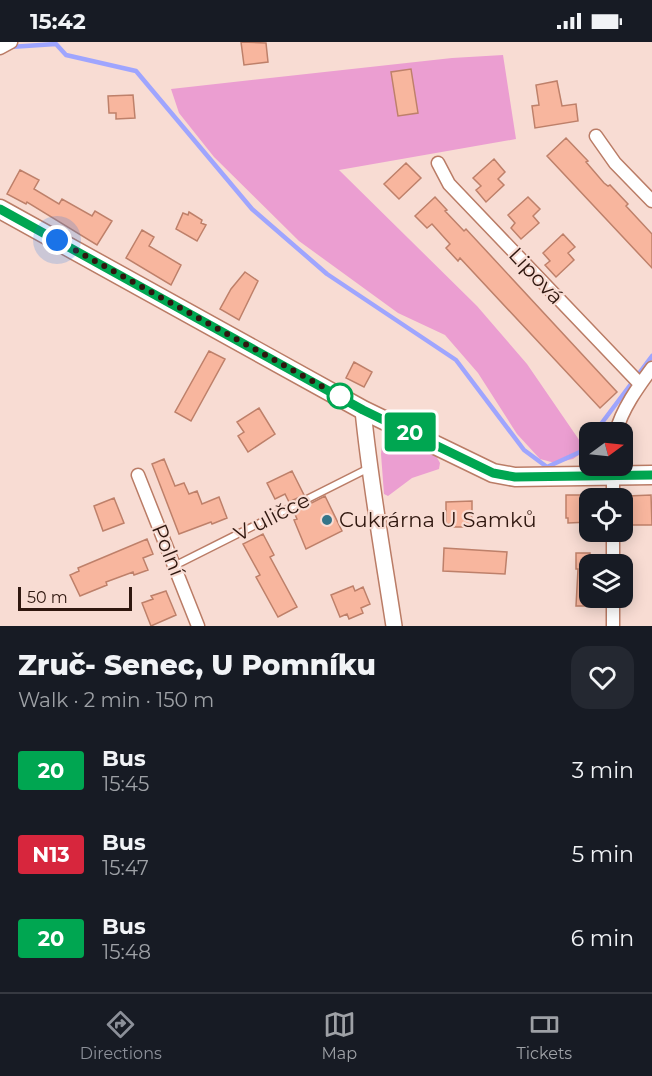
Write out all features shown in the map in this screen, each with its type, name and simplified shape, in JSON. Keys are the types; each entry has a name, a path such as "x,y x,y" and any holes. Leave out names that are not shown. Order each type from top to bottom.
{"main road":[{"path":"0,209 363,410 493,473 515,477 579,472"},
{"path":"633,473 652,475"}],"street":[{"path":"0,48 12,42"},
{"path":"596,136 615,162 652,201"},
{"name":"Lipová","path":"438,163 449,184 640,384"},
{"path":"619,422 640,384 652,368"},
{"path":"363,410 369,468 378,511 394,626"},
{"name":"Polní","path":"138,475 198,626"},
{"path":"613,608 613,626"}],"lane":[{"name":"V uličce","path":"174,566 369,468"}],"shaded area":[{"path":"503,55 516,139 339,170 477,306 527,364 579,440 579,455 573,459 555,463 540,459 517,434 478,373 445,335 398,313 299,241 214,157 179,113 171,89 452,58"},
{"path":"395,437 435,454 440,463 439,469 412,478 388,496 384,494 382,445"}],"building":[{"path":"241,42 266,43 268,62 244,65"},
{"path":"411,69 418,113 398,116 391,72"},
{"path":"557,81 562,106 576,104 578,121 535,128 532,106 539,105 536,85"},
{"path":"133,95 135,118 116,119 116,113 109,113 108,96"},
{"path":"566,138 588,161 586,162 604,183 610,185 628,204 626,206 652,234 652,268 547,156"},
{"path":"494,159 505,172 498,179 504,185 486,202 476,190 481,186 473,178"},
{"path":"406,163 421,178 399,199 384,184"},
{"path":"20,170 39,180 34,189 59,204 62,199 92,216 95,211 112,221 97,245 27,202 26,204 7,194"},
{"path":"435,197 447,210 445,211 464,231 466,229 617,392 600,408 460,258 458,261 446,248 450,244 432,224 427,228 415,216"},
{"path":"528,197 540,209 533,216 539,223 521,239 511,228 515,223 508,215"},
{"path":"189,212 206,225 197,241 176,229 183,213 188,215"},
{"path":"142,230 154,237 149,246 181,265 171,285 126,258"},
{"path":"563,234 575,247 568,253 574,260 556,277 545,265 550,261 543,253"},
{"path":"245,272 258,281 239,320 220,309 231,289"},
{"path":"209,351 225,359 191,421 175,412"},
{"path":"354,362 372,372 364,387 346,378"},
{"path":"259,408 275,434 248,452 238,436 244,432 237,422"},
{"path":"164,459 175,486 184,483 189,494 197,491 202,504 219,497 227,518 179,534 152,464"},
{"path":"292,471 304,495 289,502 285,494 275,499 267,483"},
{"path":"566,495 579,495 579,522 568,523 568,518 566,518"},
{"path":"651,495 652,525 633,525 633,496"},
{"path":"325,496 342,531 306,549 294,520 297,519 294,512"},
{"path":"114,498 124,523 103,531 94,506"},
{"path":"472,501 472,527 449,527 449,524 446,524 446,502"},
{"path":"263,534 274,555 270,557 297,607 278,617 256,577 260,575 243,544"},
{"path":"147,539 153,554 143,558 148,570 134,575 133,572 106,582 107,585 80,596 70,575 79,571 78,568"},
{"path":"444,548 507,552 505,574 443,571"},
{"path":"576,553 590,553 579,554 579,606 576,606 578,569 576,569"},
{"path":"353,586 355,591 363,587 370,604 361,608 363,613 349,619 347,614 340,617 331,595"},
{"path":"166,591 176,615 151,626 142,603 153,599 151,596"}],"waterway":[{"path":"10,47 56,44 66,55 136,71 252,209 327,274 456,360 524,450 547,467 579,452"},
{"path":"602,422 652,356"}],"bus line":[{"name":"20","path":"0,209 363,410 493,473 515,477 652,475"}],"place":[{"name":"Cukrárna U Samků","path":"327,520"}],"route":[{"path":"57,240 345,399 340,396"}]}
